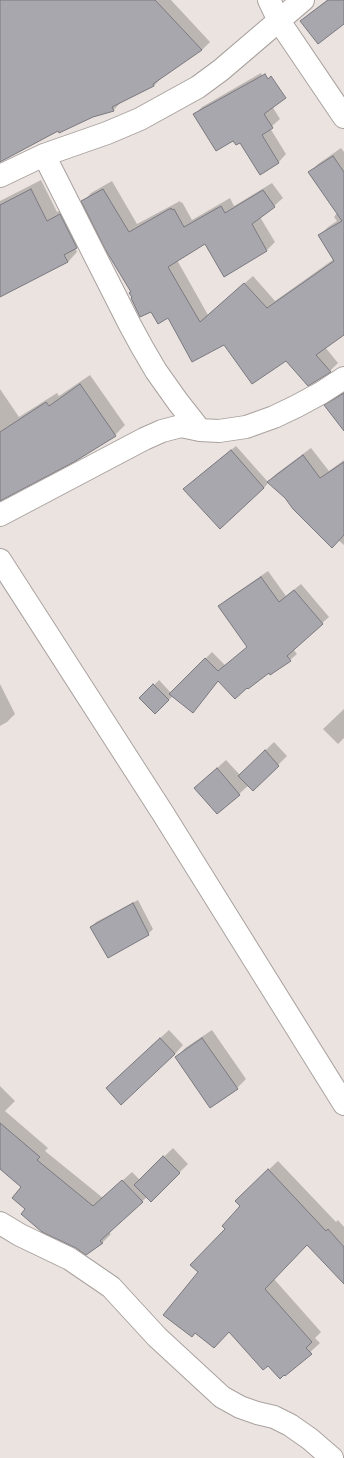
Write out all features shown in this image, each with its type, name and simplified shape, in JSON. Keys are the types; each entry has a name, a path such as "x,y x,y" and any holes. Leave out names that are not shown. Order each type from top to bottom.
{"street":[{"path":"269,0 279,21 344,117"},
{"path":"0,176 44,155 107,133 140,119 192,90 221,70 304,0"},
{"path":"44,155 142,348 156,371 200,430"},
{"path":"0,515 162,430 181,426 200,430 219,430 246,427 297,406 344,378"},
{"path":"0,560 164,815 344,1104"},
{"path":"0,1223 20,1235 70,1259 111,1287 157,1337 222,1397 240,1407 274,1417 290,1425 310,1439 332,1458"}],"building":[{"path":"0,0 155,0 202,50 153,84 154,86 112,107 114,111 93,117 59,133 58,131 0,162"},
{"path":"328,0 344,0 344,24 318,44 300,21"},
{"path":"265,74 268,79 271,76 286,98 264,114 273,128 262,135 279,163 260,175 240,143 236,145 233,141 216,151 193,114"},
{"path":"333,156 344,172 344,335 316,355 331,372 308,386 286,361 252,384 224,345 192,362 168,318 158,324 151,312 140,317 129,293 131,292 105,249 81,201 103,189 129,232 171,208 172,210 174,209 184,227 221,206 225,213 263,190 275,207 252,224 267,251 224,277 205,244 168,267 200,322 244,283 267,308 334,261 318,235 342,221 308,172"},
{"path":"31,189 47,221 60,214 77,248 64,255 68,262 0,297 0,205"},
{"path":"80,384 116,436 74,462 0,501 0,432 46,402 49,406"},
{"path":"344,393 344,431 324,405"},
{"path":"231,450 264,488 220,529 183,489"},
{"path":"303,455 320,478 344,462 344,535 332,548 293,509 285,498 267,482"},
{"path":"261,577 279,602 294,590 323,624 287,656 291,661 270,675 269,673 248,689 247,688 235,699 218,681 193,713 169,694 205,658 218,671 247,647 218,606"},
{"path":"153,684 169,700 155,714 139,698"},
{"path":"265,750 279,766 253,791 238,776"},
{"path":"217,768 240,795 217,814 194,788"},
{"path":"133,903 149,935 108,958 90,927"},
{"path":"160,1038 175,1054 121,1105 106,1088"},
{"path":"202,1038 238,1089 210,1108 175,1057"},
{"path":"0,1123 40,1157 37,1160 93,1206 122,1180 143,1202 100,1241 103,1243 86,1255 76,1248 42,1232 21,1214 25,1209 12,1198 21,1187 0,1169"},
{"path":"163,1156 180,1173 151,1202 134,1185"},
{"path":"268,1169 326,1231 328,1229 344,1247 344,1284 307,1245 265,1289 312,1342 306,1348 312,1354 280,1379 268,1366 263,1370 229,1332 214,1348 195,1333 192,1337 163,1315 198,1272 190,1265 225,1229 222,1226 240,1206 235,1201"}]}
